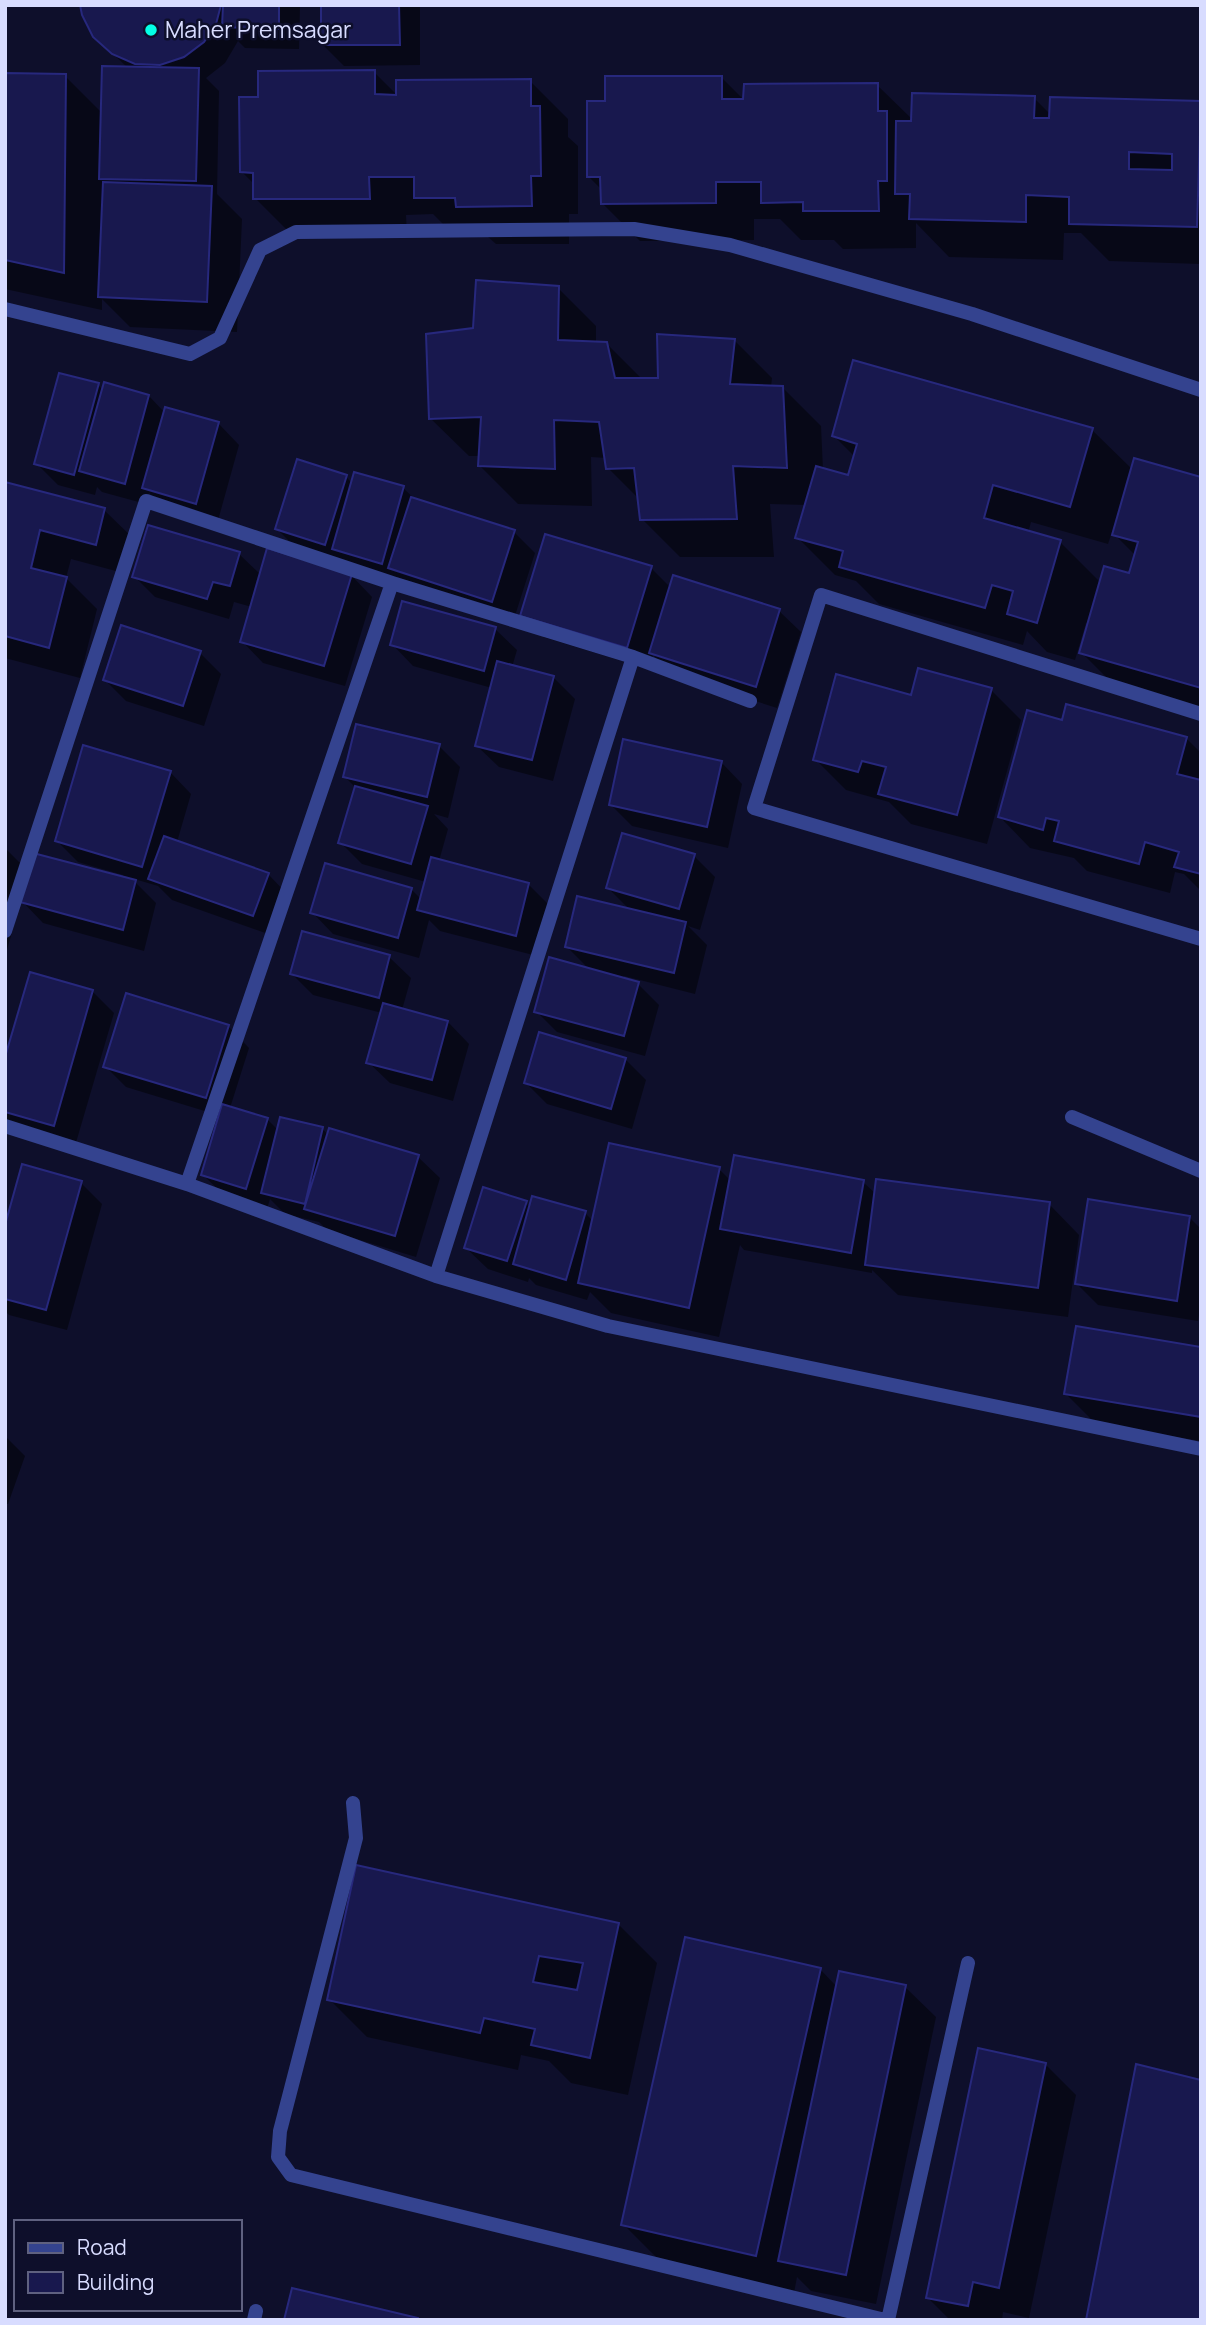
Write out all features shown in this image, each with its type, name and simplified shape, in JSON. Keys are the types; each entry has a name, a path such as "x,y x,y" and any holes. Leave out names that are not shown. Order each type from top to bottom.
{"street":[{"path":"5,309 190,355 220,338 260,250 296,232 634,229 730,245 972,314 1201,390"},
{"path":"5,931 146,501 393,583 633,657 750,701"},
{"path":"187,1184 393,583"},
{"path":"1201,714 821,595 754,808 1201,939"},
{"path":"436,1276 633,657"},
{"path":"1072,1117 1201,1171"},
{"path":"5,1126 187,1184 436,1276 608,1326 1201,1449"},
{"path":"354,1803 356,1838 280,2131 278,2157 291,2175 886,2320 968,1963"}],"building":[{"name":"Maher Premsagar","path":"80,5 221,5 216,24 204,42 184,57 160,65 135,64 112,54 93,37"},
{"path":"223,5 279,5 279,29 222,27"},
{"path":"321,5 399,5 400,45 321,45"},
{"path":"102,66 199,68 196,181 99,179"},
{"path":"375,70 375,94 396,95 396,80 531,79 531,106 540,106 541,176 531,176 532,206 456,207 455,198 414,198 414,177 369,177 370,199 253,199 253,173 240,172 239,97 258,97 258,71"},
{"path":"5,73 66,74 64,273 5,260"},
{"path":"605,76 722,76 722,99 743,99 744,84 878,83 878,111 887,111 887,181 878,181 879,211 803,211 803,202 761,203 761,182 716,182 716,203 601,204 600,177 587,177 587,101 605,101"},
{"path":"912,93 1035,96 1034,118 1049,118 1050,97 1201,101 1197,227 1069,224 1069,197 1026,195 1026,222 909,219 910,194 895,194 896,121 911,121","holes":["1129,152 1172,154 1172,170 1129,169"]},
{"path":"103,182 212,186 207,302 98,297"},
{"path":"476,280 559,286 558,340 607,342 615,378 658,378 657,334 735,339 730,384 783,386 787,468 733,466 737,519 640,520 634,468 606,469 599,422 554,420 555,469 478,466 481,417 429,419 426,334 473,328"},
{"path":"853,360 1093,428 1070,507 993,485 984,518 1061,540 1037,623 1007,614 1013,591 992,585 985,608 839,567 843,551 795,538 816,466 848,475 857,444 832,436"},
{"path":"59,373 99,383 74,475 34,464"},
{"path":"104,382 149,395 125,484 79,471"},
{"path":"165,407 219,422 196,504 142,488"},
{"path":"1134,458 1201,477 1201,688 1079,653 1104,566 1129,573 1138,542 1112,535"},
{"path":"297,459 347,475 325,545 275,529"},
{"path":"354,472 404,486 382,564 332,549"},
{"path":"5,482 105,508 96,545 40,530 31,568 67,577 49,648 5,636"},
{"path":"411,497 515,530 492,602 388,568"},
{"path":"148,525 240,552 230,586 213,582 207,599 132,577"},
{"path":"545,534 652,566 627,648 520,616"},
{"path":"267,548 352,574 324,666 240,642"},
{"path":"673,575 780,609 756,687 649,653"},
{"path":"402,601 496,627 484,671 390,645"},
{"path":"121,625 201,651 183,706 103,680"},
{"path":"497,661 554,676 532,760 475,746"},
{"path":"918,668 992,688 957,815 878,794 886,767 862,761 858,772 813,760 836,674 911,695"},
{"path":"1066,704 1187,737 1177,774 1201,780 1201,874 1174,867 1179,852 1145,842 1139,864 1054,841 1059,821 1046,818 1043,830 998,817 1027,710 1062,720"},
{"path":"356,724 440,744 427,797 343,777"},
{"path":"623,739 722,761 707,827 609,805"},
{"path":"83,745 171,771 142,867 55,841"},
{"path":"355,786 428,806 411,864 338,843"},
{"path":"622,833 695,854 679,909 606,888"},
{"path":"164,836 269,873 253,916 148,879"},
{"path":"33,853 136,880 123,930 20,902"},
{"path":"431,857 529,883 516,936 417,910"},
{"path":"325,863 412,888 398,938 310,913"},
{"path":"577,896 686,922 674,973 565,947"},
{"path":"302,931 390,955 379,998 290,974"},
{"path":"549,957 639,982 624,1036 534,1012"},
{"path":"30,972 93,990 54,1126 5,1112 5,1057"},
{"path":"126,993 229,1025 206,1098 103,1067"},
{"path":"383,1003 448,1021 432,1080 366,1063"},
{"path":"539,1032 626,1058 611,1109 524,1083"},
{"path":"222,1104 268,1118 246,1189 201,1175"},
{"path":"280,1117 323,1127 305,1204 261,1193"},
{"path":"329,1128 419,1155 395,1236 304,1209"},
{"path":"609,1143 720,1167 689,1308 578,1283"},
{"path":"734,1155 864,1180 851,1253 720,1229"},
{"path":"22,1164 82,1181 46,1310 5,1299 5,1225"},
{"path":"876,1179 1050,1202 1038,1288 865,1265"},
{"path":"483,1187 527,1201 507,1261 464,1248"},
{"path":"532,1196 586,1211 566,1280 513,1264"},
{"path":"1088,1199 1190,1216 1177,1301 1075,1284"},
{"path":"1076,1326 1201,1347 1201,1417 1064,1394"},
{"path":"356,1865 619,1923 590,2058 531,2045 535,2029 484,2018 480,2033 327,2000","holes":["539,1956 583,1963 577,1990 533,1982"]},
{"path":"685,1937 821,1968 756,2256 621,2225"},
{"path":"839,1971 906,1985 846,2275 778,2261"},
{"path":"978,2048 1046,2063 999,2288 973,2282 968,2306 926,2298"},
{"path":"1136,2064 1201,2080 1201,2320 1086,2320"},
{"path":"292,2288 418,2318 418,2320 284,2320"}],"place":[{"name":"Maher Premsagar","path":"151,30"}]}
